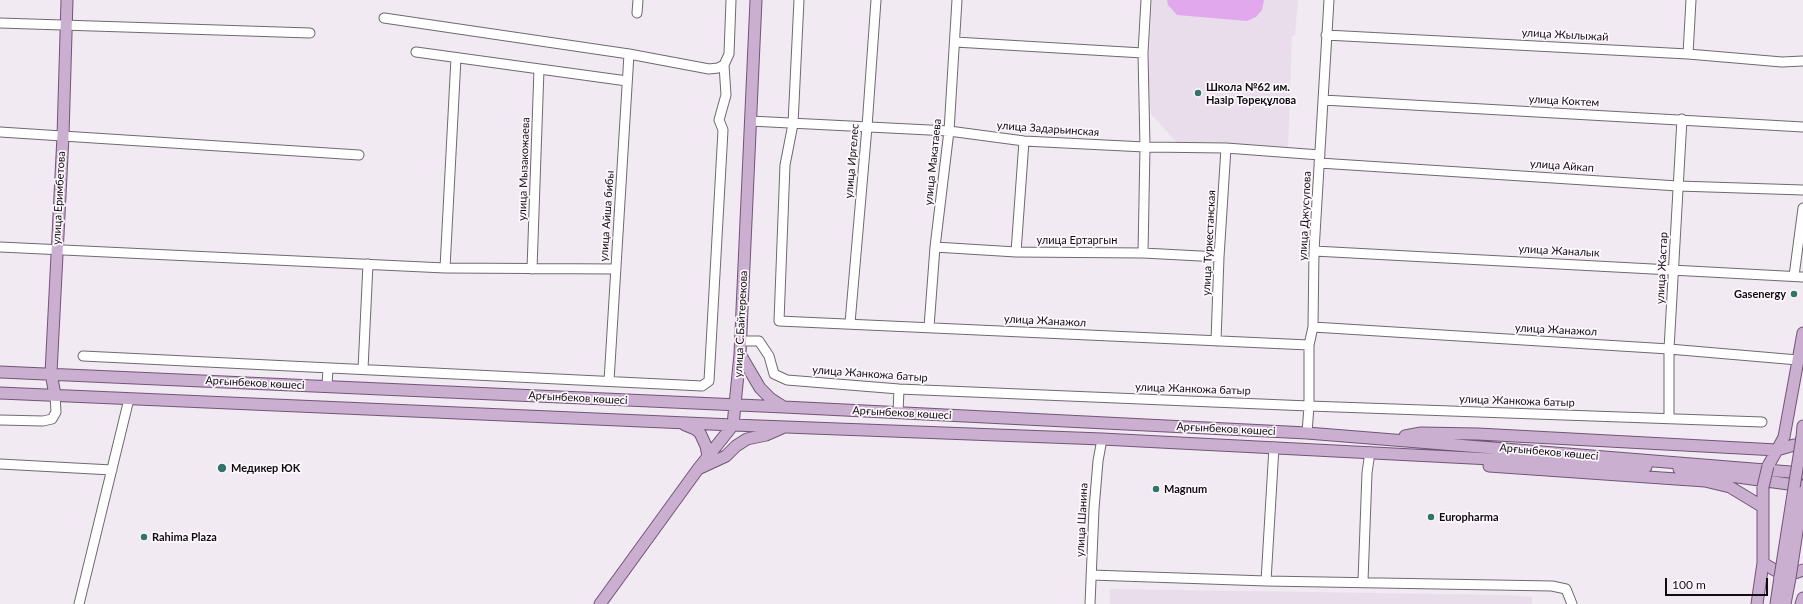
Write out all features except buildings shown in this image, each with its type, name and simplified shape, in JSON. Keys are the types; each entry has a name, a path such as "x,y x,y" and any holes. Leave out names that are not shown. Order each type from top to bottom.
{"main road":[{"name":"улица Еримбетова","path":"54,395 51,373 56,249 63,136 67,0"},
{"name":"улица С.Байтерекова","path":"733,425 741,341 756,0"},
{"path":"1757,604 1762,563 1763,487 1768,466 1784,437 1803,333"},
{"path":"740,354 760,388 771,400 784,407"},
{"name":"Арғынбеков көшесі","path":"0,372 51,373 784,407 1307,433 1803,473"},
{"name":"Арғынбеков көшесі","path":"0,393 680,423 1102,438 1671,468 1803,486"},
{"path":"680,423 695,429 700,433 706,446 708,456"},
{"path":"600,604 698,469 733,425"},
{"path":"698,469 726,456 736,446 747,439 771,434 784,427"},
{"path":"1388,439 1421,433 1478,434 1777,450 1794,445 1803,436"},
{"path":"1785,604 1785,577 1803,436"},
{"path":"1390,453 1414,459 1452,464 1705,481 1730,487 1763,507"},
{"path":"1776,604 1785,577 1803,492"},
{"path":"1762,563 1783,575 1789,575 1803,570"},
{"path":"1801,604 1803,598"}],"street":[{"path":"638,0 638,13"},
{"path":"83,356 702,386 708,381 724,130 719,120 726,95 724,65 729,54 731,0"},
{"path":"793,124 799,0"},
{"name":"улица Иргелес","path":"850,323 867,127 876,0"},
{"name":"улица Макатаева","path":"929,327 935,247 949,131 957,0"},
{"path":"1143,253 1146,147 1143,53 1146,0"},
{"name":"улица Джусупова","path":"1307,433 1310,345 1313,327 1314,251 1329,0"},
{"path":"1688,54 1691,0"},
{"path":"384,18 629,54 709,68 718,68 724,65"},
{"path":"0,23 310,33"},
{"name":"улица Жылыжай","path":"1326,35 1688,54 1782,62 1803,61"},
{"path":"954,42 1143,53"},
{"path":"416,52 627,81"},
{"name":"улица Айша бибы","path":"608,381 629,54"},
{"path":"445,268 456,58"},
{"name":"улица Мызакожаева","path":"532,269 539,69"},
{"name":"улица Коктем","path":"1323,100 1803,127"},
{"name":"улица Жастар","path":"1669,418 1669,349 1682,119"},
{"name":"улица Задарьинская","path":"750,121 949,131 1024,141 1146,147 1226,148 1319,159"},
{"name":"улица Жанажол","path":"793,124 785,165 779,321 850,323 1310,345"},
{"path":"0,132 359,155"},
{"path":"1016,252 1024,141"},
{"name":"улица Туркестанская","path":"1216,341 1219,257 1226,148"},
{"name":"улица Айкап","path":"1319,159 1678,186 1803,190"},
{"path":"1798,277 1803,208"},
{"path":"0,247 445,268 616,268"},
{"name":"улица Ертаргын","path":"935,247 1016,252 1143,253 1219,257"},
{"name":"улица Жаналык","path":"1314,251 1674,269 1798,277"},
{"path":"364,369 368,264"},
{"name":"улица Жанажол","path":"1313,327 1669,349 1798,360"},
{"name":"улица Жанкожа батыр","path":"741,341 759,341 769,356 774,374 787,380 899,388 1309,406 1762,422"},
{"path":"327,386 328,368"},
{"path":"898,413 899,388"},
{"path":"0,420 43,421 52,419 56,412 54,395"},
{"path":"79,604 129,399"},
{"name":"улица Шанина","path":"1090,604 1094,509 1102,438"},
{"path":"1266,581 1274,447"},
{"path":"1363,582 1367,473 1370,452"},
{"path":"0,464 112,470"},
{"path":"1091,576 1266,581 1552,586 1566,589 1572,604"}],"shaded area":[{"path":"1152,0 1298,0 1295,35 1292,36 1288,150 1178,144 1151,114 1148,78"},
{"path":"1167,0 1264,0 1262,10 1256,17 1247,21 1177,15 1168,5"},
{"path":"1110,589 1507,595 1532,597 1532,604 1110,604"}],"place":[{"name":"Школа №62 им. Назір Төреқұлова","path":"1198,93"},
{"name":"Gasenergy","path":"1794,294"},
{"name":"Медикер ЮK","path":"222,468"},
{"name":"Magnum","path":"1156,489"},
{"name":"Europharma","path":"1431,517"},
{"name":"Rahima Plaza","path":"144,537"}]}
